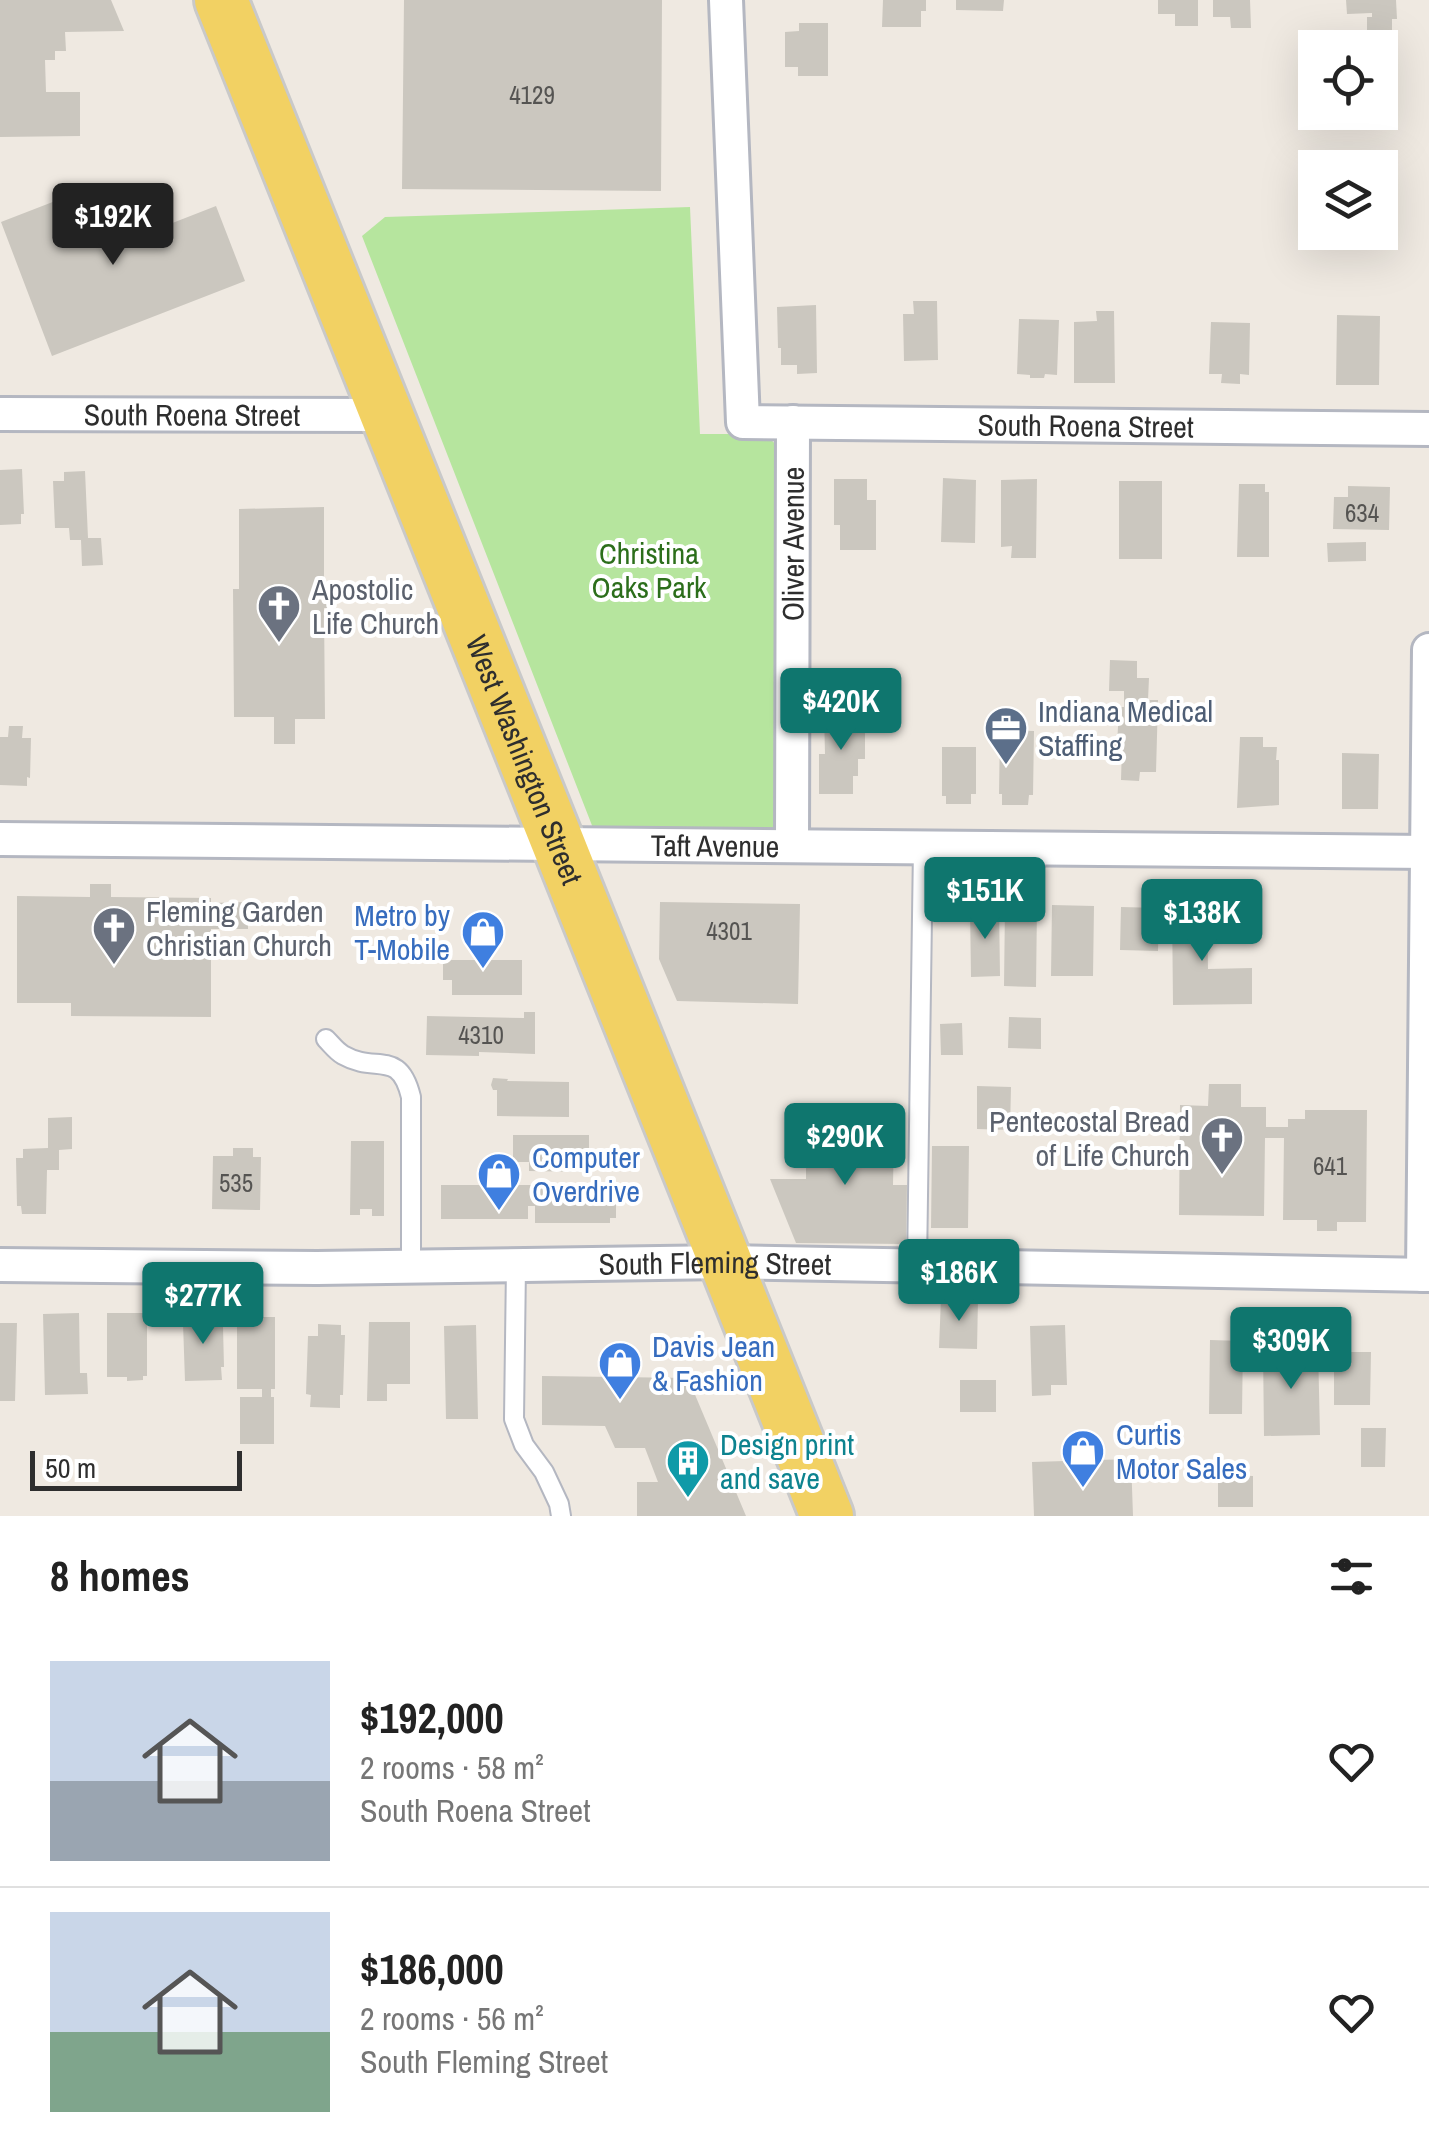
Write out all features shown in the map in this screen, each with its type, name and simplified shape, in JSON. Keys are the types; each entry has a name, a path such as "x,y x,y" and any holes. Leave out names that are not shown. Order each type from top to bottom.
{"main road":[{"name":"West Washington Street","path":"221,0 828,1516"}],"street":[{"name":"South Roena Street","path":"726,0 743,422 1429,428"},
{"name":"South Roena Street","path":"0,414 387,415"},
{"name":"Oliver Avenue","path":"792,846 793,422"},
{"path":"1426,1276 1429,650"},
{"name":"Taft Avenue","path":"0,840 1428,852"},
{"name":"South Fleming Street","path":"0,1265 298,1268 726,1262 1426,1276"}],"lane":[{"path":"917,1266 922,847"},
{"path":"326,1038 339,1053 354,1060 392,1065 402,1072 408,1084 411,1267"},
{"path":"516,1265 514,1419 524,1445 544,1472 561,1516"}],"green space":[{"name":"Christina Oaks Park","path":"690,207 700,434 764,434 793,459 792,829 593,828 362,236 385,217"}],"building":[{"path":"0,0 111,0 124,31 65,32 66,51 55,51 55,60 45,60 46,92 80,92 80,136 0,137"},
{"path":"404,0 662,0 661,191 402,189"},
{"path":"883,0 926,0 921,27 882,27"},
{"path":"956,0 1004,0 1003,11 956,10"},
{"path":"1158,0 1198,0 1198,26 1175,26 1175,14 1158,14"},
{"path":"1213,0 1250,0 1251,28 1231,28 1230,17 1213,17"},
{"path":"1346,0 1396,0 1397,19 1392,19 1392,30 1367,30 1367,17 1372,17 1372,13 1347,14"},
{"path":"799,23 828,23 828,76 798,76 798,67 785,67 785,32 799,31"},
{"path":"94,186 116,245 216,206 245,281 52,356 1,222"},
{"path":"913,301 937,301 938,360 904,361 903,314 914,314"},
{"path":"816,305 817,373 797,374 797,365 781,365 777,307"},
{"path":"1096,311 1114,311 1115,383 1074,383 1074,322 1097,321"},
{"path":"1337,315 1380,316 1379,385 1336,385"},
{"path":"1019,319 1059,320 1057,375 1030,378 1017,374"},
{"path":"1211,322 1250,323 1249,375 1240,374 1240,384 1221,383 1222,374 1209,374"},
{"path":"22,469 21,524 0,525 0,470"},
{"path":"85,471 88,538 101,538 103,565 82,566 81,540 70,540 69,528 55,528 53,481 64,481 64,472"},
{"path":"943,478 976,480 975,543 941,542"},
{"path":"834,479 867,479 867,500 876,500 876,550 840,550 840,525 834,525"},
{"path":"1037,479 1036,558 1011,558 1012,546 1001,547 1001,480"},
{"path":"1119,481 1162,481 1162,559 1119,559"},
{"path":"1239,484 1265,484 1265,492 1269,492 1269,557 1237,557"},
{"path":"1348,486 1390,487 1389,530 1333,529 1334,497 1348,497"},
{"name":"Apostolic Life Church","path":"324,507 324,593 331,592 331,608 324,608 325,719 295,719 295,744 274,744 274,717 234,717 233,589 239,589 239,509"},
{"path":"1366,542 1366,561 1328,562 1327,543"},
{"path":"1110,660 1137,661 1137,678 1149,678 1148,700 1158,700 1156,772 1140,772 1139,781 1121,780 1122,746 1117,746 1124,691 1109,691"},
{"path":"824,712 846,712 847,720 865,720 865,759 858,759 853,794 819,794 819,754 825,754"},
{"path":"9,726 23,726 22,738 31,738 27,786 0,785 0,737 8,737"},
{"path":"1000,730 1034,731 1033,795 1029,795 1028,805 1002,805"},
{"path":"1240,737 1263,737 1263,747 1277,747 1279,805 1237,808"},
{"path":"942,747 976,747 976,794 971,794 971,804 946,804 946,796 942,796"},
{"path":"1342,753 1379,754 1378,809 1342,809"},
{"name":"Fleming Garden Christian Church","path":"90,884 111,884 111,897 248,902 248,929 211,929 211,1017 71,1016 71,1003 17,1003 17,896 90,897"},
{"path":"660,902 800,904 798,1004 677,1001 659,959"},
{"path":"1207,904 1208,969 1252,968 1252,1004 1173,1005 1172,905"},
{"path":"1005,905 1037,906 1036,987 1004,986"},
{"path":"1052,905 1094,906 1093,976 1051,976"},
{"path":"999,906 1000,976 971,977 970,907"},
{"path":"1121,907 1159,908 1158,951 1120,950"},
{"name":"Metro by T-Mobile","path":"443,960 522,960 522,995 452,995 452,980 443,980"},
{"path":"524,1012 535,1012 535,1054 426,1055 427,1016 524,1018"},
{"path":"1009,1017 1041,1018 1041,1049 1008,1048"},
{"path":"962,1023 963,1055 941,1055 940,1024"},
{"path":"493,1078 569,1082 569,1117 497,1116"},
{"name":"Pentecostal Bread of Life Church","path":"1209,1084 1241,1084 1241,1107 1266,1107 1266,1127 1288,1127 1288,1119 1305,1119 1305,1110 1367,1110 1366,1222 1337,1222 1337,1231 1317,1231 1317,1220 1283,1220 1284,1138 1265,1138 1264,1216 1179,1215 1180,1105 1208,1106"},
{"path":"977,1086 1011,1087 1010,1130 977,1129"},
{"path":"806,1107 829,1107 828,1129 894,1130 893,1185 907,1185 906,1244 796,1243 770,1179 806,1179"},
{"path":"72,1117 72,1149 59,1150 59,1170 47,1170 46,1214 22,1214 21,1206 17,1206 16,1158 23,1158 23,1149 48,1148 48,1118"},
{"path":"513,1135 589,1135 589,1172 529,1171 529,1162 513,1162"},
{"path":"351,1141 384,1141 384,1216 372,1216 372,1209 360,1209 360,1215 350,1215"},
{"path":"932,1146 969,1146 968,1228 931,1228"},
{"path":"233,1148 253,1148 253,1157 261,1157 260,1210 212,1209 213,1156 233,1156"},
{"path":"441,1185 610,1185 609,1204 616,1204 616,1218 610,1218 610,1223 535,1223 535,1206 528,1206 528,1219 441,1219"},
{"path":"941,1298 978,1299 977,1349 939,1348"},
{"path":"219,1311 219,1327 223,1327 222,1380 185,1381 183,1323 187,1323 187,1313"},
{"path":"79,1313 80,1373 87,1373 88,1394 45,1395 43,1314"},
{"path":"107,1313 147,1313 147,1376 143,1380 107,1377"},
{"path":"237,1317 275,1317 275,1389 271,1389 274,1444 240,1444 240,1397 262,1397 262,1389 237,1389"},
{"path":"369,1322 410,1322 410,1384 387,1384 387,1401 367,1401"},
{"path":"0,1323 17,1323 15,1401 0,1401"},
{"path":"318,1324 341,1325 341,1335 345,1335 340,1408 310,1407 311,1395 306,1394 308,1336 318,1336"},
{"path":"476,1325 478,1419 446,1419 444,1326"},
{"path":"1065,1325 1067,1385 1051,1385 1051,1395 1032,1396 1030,1326"},
{"path":"1210,1340 1243,1341 1242,1414 1209,1414"},
{"path":"1318,1347 1320,1435 1264,1436 1263,1348"},
{"path":"1334,1352 1371,1352 1370,1405 1334,1405"},
{"path":"542,1376 688,1378 746,1516 637,1516 637,1482 658,1482 645,1448 615,1448 605,1426 542,1425"},
{"path":"960,1380 996,1380 996,1412 960,1412"},
{"path":"1361,1428 1386,1428 1385,1467 1361,1467"},
{"name":"Curtis Motor Sales","path":"1131,1459 1133,1516 1034,1516 1032,1462"},
{"path":"1218,1475 1253,1476 1253,1507 1218,1507"}],"place":[{"name":"Apostolic Life Church","path":"279,644"},
{"name":"Indiana Medical Staffing","path":"1006,766"},
{"name":"Fleming Garden Christian Church","path":"114,966"},
{"name":"Metro by T-Mobile","path":"483,970"},
{"name":"Pentecostal Bread of Life Church","path":"1222,1176"},
{"name":"Computer Overdrive","path":"499,1212"},
{"name":"Davis Jean & Fashion","path":"620,1401"},
{"name":"Curtis Motor Sales","path":"1083,1489"},
{"name":"Design print and save","path":"688,1499"}]}
